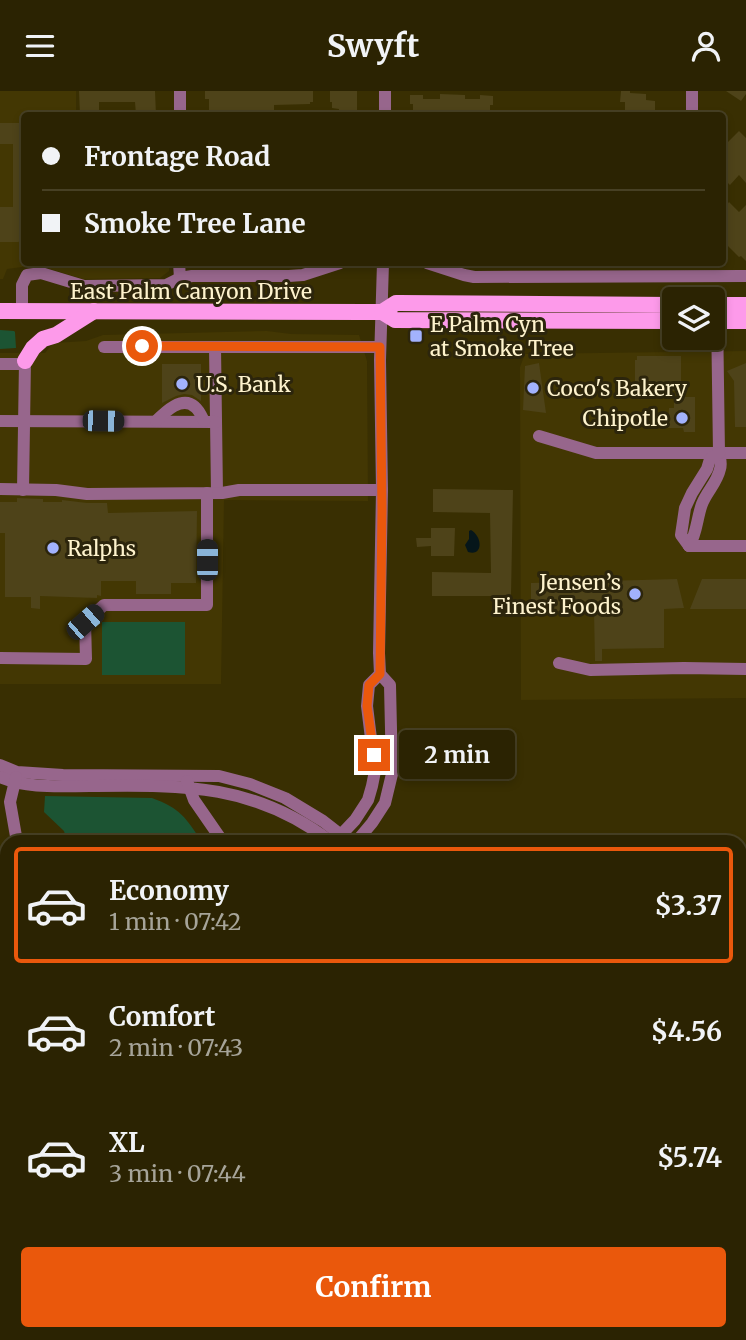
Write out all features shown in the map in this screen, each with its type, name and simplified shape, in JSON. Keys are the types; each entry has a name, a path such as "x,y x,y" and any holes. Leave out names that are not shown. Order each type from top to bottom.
{"main road":[{"name":"East Palm Canyon Drive","path":"382,312 396,303 662,305"},
{"path":"725,310 746,305"},
{"name":"East Palm Canyon Drive","path":"0,311 382,312 395,320 662,321"},
{"path":"26,363 33,348 43,339 56,335 94,311"},
{"path":"725,316 746,321"}],"street":[{"path":"180,91 180,112"},
{"path":"385,91 385,112"},
{"path":"692,91 692,112"},
{"path":"179,266 180,278"},
{"path":"22,311 22,285 27,275 41,273 84,286 166,285 180,278 192,277 289,277 331,266"},
{"path":"362,835 385,803 391,774 390,685 380,674 380,347 383,266"},
{"path":"436,266 474,277 746,276"},
{"path":"685,277 691,266"},
{"path":"104,347 380,347"},
{"path":"0,658 86,659 85,622 104,605 207,605 212,493 210,421 215,347"},
{"path":"716,350 719,453 722,465 717,480 703,502 690,546 746,546"},
{"path":"0,364 26,363 23,490"},
{"path":"0,421 210,421"},
{"path":"539,436 596,453 746,453"},
{"path":"0,489 56,490 87,494 382,490"},
{"path":"559,663 590,670 746,669"},
{"path":"343,835 368,800 372,786 375,771 367,706 369,685 380,674"},
{"path":"371,736 392,735"},
{"path":"0,765 16,778 63,775 219,776 250,784 285,798 323,821 335,835"},
{"path":"183,775 194,800 218,835"},
{"path":"0,777 60,786 190,787 239,795 259,801 329,835"},
{"path":"16,778 10,802 16,835"}],"shaded area":[{"path":"0,91 76,91 76,112 21,112 21,266 30,266 7,269 3,279 0,279"},
{"path":"40,266 169,266 169,271 160,278 83,279"},
{"path":"267,331 359,335 367,361 368,501 224,500 221,684 0,684 0,353 45,353 53,343 86,341 103,335"},
{"path":"746,351 746,698 521,700 520,367 525,354"},
{"path":"471,530 478,537 480,545 473,553 468,552 465,545"}],"green space":[{"path":"548,110 602,110 602,112"},
{"path":"0,330 15,332 16,348 0,349"},
{"path":"102,622 185,622 185,675 102,675"},
{"path":"45,796 152,798 182,815 197,835 65,835 44,812"}],"building":[{"path":"79,91 155,91 156,112 136,112 135,102 99,102 99,112 80,112"},
{"path":"205,91 313,91 313,102 310,104 274,105 274,112 209,112 209,99 205,99"},
{"path":"330,91 357,91 357,112 339,112 339,109 332,108"},
{"path":"621,91 646,94 646,100 655,101 655,112 625,112 625,102 620,102"},
{"path":"726,91 746,91 746,94 741,101"},
{"path":"440,94 465,95 465,99 480,99 480,95 493,96 493,105 490,105 490,112 413,112 413,104 410,104 410,95 423,95 423,99 440,99"},
{"path":"0,123 21,123 21,241 18,242 0,242 0,207 13,207 13,144 0,144"},
{"path":"739,131 746,138 746,183 739,175 730,185 726,181 726,144"},
{"path":"729,202 739,212 746,205 746,261 726,244 726,206"},
{"path":"637,356 681,356 681,391 635,391"},
{"name":"Coco's Bakery","path":"539,363 546,413 523,410 525,366"},
{"path":"746,363 746,427 735,427 734,381 727,371"},
{"name":"U.S. Bank","path":"162,364 201,364 201,401 192,395 184,394 162,403"},
{"name":"Chipotle","path":"674,397 695,397 695,432 684,432 683,428 668,428 669,408 674,408"},
{"path":"433,489 513,490 511,596 432,596 432,572 491,573 490,513 433,512"},
{"path":"17,498 43,499 43,502 62,500 107,503 108,513 197,511 196,583 171,583 171,594 136,594 136,581 101,581 101,596 97,595 97,598 40,596 40,609 31,608 31,597 5,597 5,533 0,533 0,502 17,502"},
{"path":"431,528 455,528 454,556 431,556 431,546 417,547 416,538 431,538"},
{"path":"677,579 684,608 664,609 664,648 602,649 602,661 595,661 594,611 531,612 531,583"},
{"path":"702,579 746,579 746,609 690,609"}],"place":[{"name":"E Palm Cyn at Smoke Tree","path":"416,336"},
{"name":"U.S. Bank","path":"182,384"},
{"name":"Coco's Bakery","path":"533,388"},
{"name":"Chipotle","path":"682,418"},
{"name":"Ralphs","path":"53,548"},
{"name":"Jensen’s Finest Foods","path":"635,594"}],"route":[{"path":"142,346 380,347 380,674 369,685 367,706 374,755"}]}
